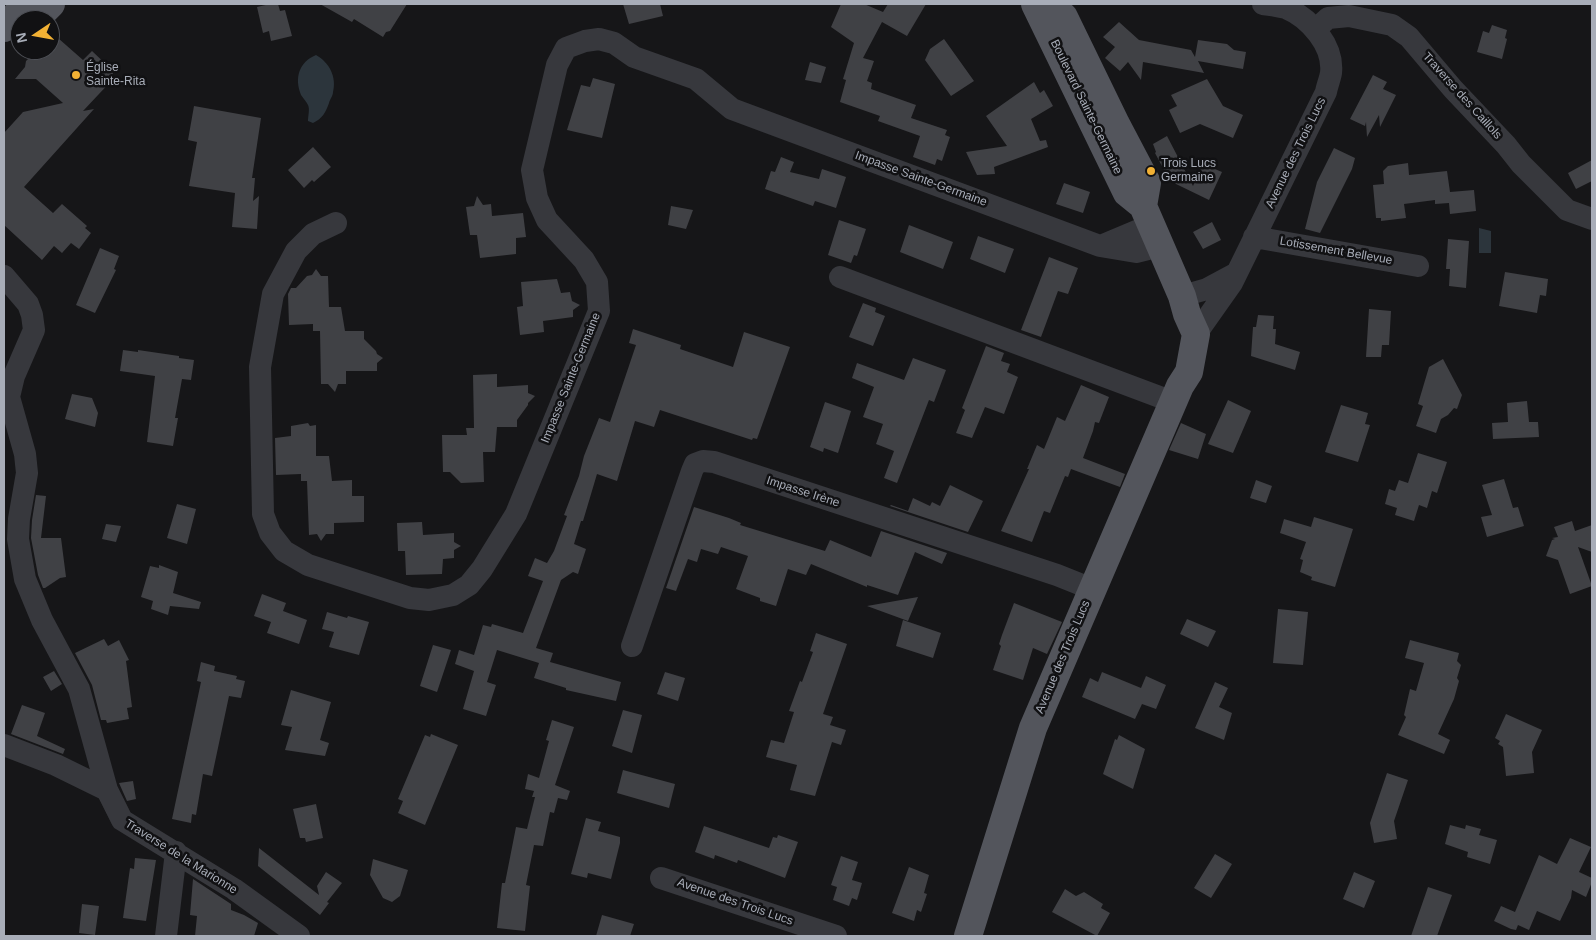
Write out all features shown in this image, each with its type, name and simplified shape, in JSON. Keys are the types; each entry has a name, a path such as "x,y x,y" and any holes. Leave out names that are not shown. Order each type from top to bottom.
{"main road":[{"name":"Boulevard Sainte-Germaine","path":"1035,4 1128,193 1151,226 1188,314"},
{"name":"Boulevard Sainte-Germaine","path":"1051,4 1064,17 1147,183 1151,226"},
{"path":"4,28 41,8"},
{"name":"Avenue des Trois Lucs","path":"968,936 1033,728 1176,394 1182,328 1188,314"}],"street":[{"name":"Avenue des Trois Lucs","path":"1188,314 1232,283 1326,92 1331,71 1325,17 1302,17 1286,8 1263,4"},
{"name":"Traverse des Caillols","path":"1325,17 1349,16 1374,20 1392,25 1403,33 1506,145 1521,164 1567,210 1592,219"},
{"name":"Impasse Sainte-Germaine","path":"336,223 313,234 296,251 273,294 260,367 263,514 270,533 284,551 308,565 410,598 429,600 453,595 470,585 516,514 599,311 597,282 584,260 547,220 537,198 532,170 557,65 566,48 584,41 599,39 614,43 634,57 696,79 732,109 1100,246 1151,226"},
{"name":"Lotissement Bellevue","path":"1254,237 1418,266"},
{"path":"1188,314 1207,289 1236,274"},
{"name":"Traverse de la Marionne","path":"4,276 28,304 34,330 14,376 9,397 25,454 27,472 19,519 18,539 24,579 42,620 79,689 107,790 122,820 234,889 300,936"},
{"path":"840,278 1176,394"},
{"name":"Impasse Irène","path":"632,646 692,471 695,464 703,461 723,465 1057,575 1092,589"},
{"path":"4,745 56,765 107,790"},
{"path":"166,936 176,852"},
{"name":"Avenue des Trois Lucs","path":"661,878 836,936"}],"shaded area":[{"path":"316,55 331,70 334,86 333,95 325,112 313,123 308,121 309,107 301,95 298,77 302,66"},
{"path":"1479,228 1491,231 1491,253 1479,253"}],"building":[{"path":"278,4 280,11 285,10 292,36 271,41 269,31 263,33 257,7"},
{"path":"320,4 407,4 390,31 386,32 383,37 354,19 352,22"},
{"path":"623,4 660,4 663,16 629,24"},
{"path":"841,4 864,4 883,12 888,4 926,4 907,36 882,22 863,58 874,61 867,81 872,83 871,89 916,105 911,118 947,130 945,135 950,137 942,161 937,159 935,165 913,157 920,136 878,121 880,116 840,102 846,80 843,79 854,43 831,27"},
{"path":"1119,22 1139,40 1191,50 1195,57 1198,40 1227,44 1234,50 1246,52 1243,69 1198,61 1204,73 1143,62 1141,80 1128,62 1120,71 1105,58 1115,47 1103,37"},
{"path":"1492,25 1507,30 1505,38 1507,39 1502,59 1477,52 1483,31 1489,33"},
{"path":"944,39 974,81 951,96 925,60 930,49"},
{"path":"60,40 83,60 92,51 111,69 114,78 83,111 94,109 24,187 53,213 62,204 87,226 85,228 91,233 79,249 71,243 62,253 54,246 42,260 4,225 4,133 23,112 63,103 36,79 15,79 25,67 26,61 60,60"},
{"path":"810,62 826,67 821,83 805,80"},
{"path":"1373,75 1387,82 1383,89 1396,95 1380,127 1379,115 1367,137 1366,122 1365,126 1350,119"},
{"path":"593,78 615,84 602,138 567,130 581,85 590,87"},
{"path":"1207,79 1223,106 1243,115 1233,138 1200,124 1180,133 1169,110 1177,106 1171,95"},
{"path":"1034,82 1040,93 1044,90 1053,106 1031,119 1040,141 1046,140 1048,147 994,167 995,174 977,175 966,152 1007,146 986,116"},
{"path":"194,106 261,118 252,178 255,178 253,201 259,196 257,229 232,227 235,193 189,186 197,142 188,140"},
{"path":"1167,136 1193,186 1203,164 1222,172 1209,200 1176,184 1164,170 1155,153 1153,144"},
{"path":"313,147 331,167 304,188 288,170"},
{"path":"1334,148 1355,158 1352,169 1320,233 1305,229 1317,182"},
{"path":"781,157 794,162 790,172 819,179 822,169 846,177 836,208 815,201 813,206 765,189 771,171 775,172"},
{"path":"1592,160 1592,181 1576,189 1568,173"},
{"path":"1408,163 1409,175 1447,171 1450,192 1474,190 1476,211 1450,214 1449,203 1435,204 1435,200 1404,204 1406,218 1381,221 1381,218 1376,218 1373,185 1384,184 1383,171 1388,166"},
{"path":"1064,183 1090,192 1083,213 1056,204"},
{"path":"477,196 483,205 491,204 492,216 523,213 526,237 516,238 516,254 480,258 477,235 470,235 466,207 474,206"},
{"path":"671,206 693,210 686,229 668,225"},
{"path":"839,220 866,229 857,256 854,255 851,263 828,255"},
{"path":"1212,222 1221,240 1203,249 1193,232"},
{"path":"909,225 953,242 943,269 900,252"},
{"path":"978,236 1014,249 1005,273 970,259"},
{"path":"1448,239 1469,241 1466,288 1449,286 1450,269 1446,269"},
{"path":"100,248 119,256 114,269 116,270 95,313 76,305"},
{"path":"1049,257 1078,268 1068,294 1058,291 1041,337 1021,330"},
{"path":"316,269 321,276 328,276 329,307 341,307 345,331 364,331 364,339 383,358 377,363 377,371 346,371 346,384 338,384 335,392 328,384 321,384 320,331 313,331 313,324 289,325 288,294 291,288 296,288 307,276 312,275"},
{"path":"1505,272 1548,279 1546,296 1540,295 1537,313 1499,306"},
{"path":"557,279 561,293 570,292 572,301 580,305 573,310 573,317 543,321 544,332 520,335 517,307 523,306 521,282"},
{"path":"863,303 876,308 875,312 885,316 873,346 849,337"},
{"path":"1369,309 1391,311 1389,345 1382,345 1381,357 1366,357"},
{"path":"1258,315 1274,316 1273,329 1276,329 1275,344 1300,352 1295,370 1251,356 1253,327 1256,327"},
{"path":"633,329 681,345 680,349 733,367 744,332 790,347 757,439 753,438 752,440 660,410 654,427 635,421 617,481 597,474 574,544 586,549 578,574 573,572 561,580 536,648 553,653 550,662 621,682 616,701 566,690 566,688 534,678 539,663 497,650 487,682 496,685 486,716 463,709 474,671 455,664 459,650 474,655 483,625 491,627 492,624 523,633 543,581 528,576 535,558 547,563 554,551 567,516 564,515 599,418 610,422 636,345 629,343"},
{"path":"986,346 1004,353 1001,361 1010,364 1007,372 1018,377 1004,414 985,407 972,438 956,433 965,410 962,408"},
{"path":"123,350 138,352 138,350 194,360 191,380 182,379 175,418 178,418 173,446 147,442 155,376 120,371"},
{"path":"913,358 946,370 934,402 929,400 897,483 884,478 894,451 876,444 883,424 863,417 874,387 852,378 857,363 904,380"},
{"path":"1443,359 1462,395 1457,409 1454,408 1441,419 1436,433 1416,426 1423,406 1418,404 1429,367"},
{"path":"497,374 497,387 528,385 528,393 535,396 517,420 517,427 497,427 495,452 483,452 484,482 461,483 450,472 443,472 442,435 467,435 466,428 474,428 473,375"},
{"path":"1081,385 1109,397 1099,423 1095,422 1083,458 1125,474 1120,487 1071,469 1068,477 1065,476 1050,513 1044,511 1032,542 1001,531 1029,469 1027,469 1037,445 1044,449 1057,417 1065,421"},
{"path":"72,394 92,398 98,413 95,427 65,419"},
{"path":"1228,400 1251,411 1233,453 1208,444"},
{"path":"1527,401 1529,422 1538,422 1539,437 1493,439 1492,423 1508,422 1507,403"},
{"path":"825,402 851,411 838,453 824,448 823,452 810,447"},
{"path":"1341,405 1368,413 1365,424 1370,425 1358,462 1325,452"},
{"path":"308,423 310,426 316,425 316,456 329,456 332,481 352,480 352,496 364,496 364,522 334,523 334,534 326,534 321,541 317,534 309,535 307,481 301,481 301,474 276,475 275,438 291,436 291,426"},
{"path":"1181,423 1206,434 1198,459 1169,450"},
{"path":"1418,453 1447,462 1437,493 1432,491 1427,508 1419,505 1414,521 1395,515 1397,508 1385,504 1389,489 1395,491 1399,480 1408,483"},
{"path":"1504,479 1513,508 1518,507 1524,526 1487,537 1481,517 1492,515 1482,485"},
{"path":"1256,480 1272,486 1266,503 1250,498"},
{"path":"950,485 983,501 968,532 890,506 908,511 913,498 930,506 932,502 940,506"},
{"path":"36,495 46,496 41,538 61,538 66,577 60,578 45,588 43,588 38,575 31,538"},
{"path":"177,504 196,509 187,544 167,538"},
{"path":"694,507 729,518 741,523 740,525 825,551 830,540 871,557 881,531 947,553 942,564 915,552 898,595 867,585 867,587 811,564 806,575 788,569 776,606 760,601 760,598 736,589 748,556 721,547 718,554 701,549 697,562 688,559 676,591 666,588"},
{"path":"1314,517 1353,529 1335,587 1311,580 1312,577 1300,572 1303,560 1300,559 1306,542 1280,533 1284,519 1311,527"},
{"path":"1572,521 1575,531 1592,525 1592,552 1578,547 1592,586 1570,594 1558,560 1546,556 1552,540 1555,539 1552,538 1558,537 1554,527"},
{"path":"422,522 423,535 454,533 454,542 461,546 454,550 454,558 443,559 442,574 406,575 405,551 398,551 397,523"},
{"path":"106,524 121,526 116,542 102,539"},
{"path":"159,565 178,572 173,593 201,602 199,609 170,606 168,615 151,609 153,601 141,597 150,566 159,568"},
{"path":"262,594 286,603 283,611 307,620 299,644 267,633 271,622 254,616"},
{"path":"918,597 908,621 867,606"},
{"path":"1014,603 1062,622 1047,654 1033,648 1023,680 993,670 1001,646 999,644"},
{"path":"1278,609 1308,612 1303,665 1273,663"},
{"path":"327,612 369,622 359,655 329,647 334,632 322,629"},
{"path":"1187,619 1216,631 1208,647 1180,634"},
{"path":"903,620 941,633 933,658 896,646"},
{"path":"816,633 847,644 823,714 833,717 830,725 846,730 841,745 832,742 815,796 790,790 797,765 766,757 771,740 784,743 794,712 789,711 813,652 810,651"},
{"path":"104,639 108,646 119,640 129,660 126,661 132,707 127,708 129,719 107,723 106,720 101,720 92,685 75,653"},
{"path":"1410,640 1459,653 1457,661 1461,665 1457,678 1459,681 1454,699 1438,734 1450,740 1444,754 1398,735 1406,717 1404,715 1410,689 1416,691 1424,663 1405,658"},
{"path":"433,645 451,650 437,692 420,686"},
{"path":"201,662 215,666 214,671 237,676 236,679 245,681 241,698 229,696 212,776 203,774 196,815 192,814 191,823 172,819 201,682 197,681"},
{"path":"54,671 62,684 51,691 43,677"},
{"path":"665,672 685,678 678,701 657,694"},
{"path":"1102,672 1141,688 1146,676 1166,685 1156,709 1142,704 1135,719 1082,697 1090,678 1098,682"},
{"path":"1215,682 1228,688 1219,707 1232,713 1224,740 1195,728"},
{"path":"291,690 331,702 320,740 329,743 325,756 285,750 292,727 281,725"},
{"path":"22,705 45,713 37,736 65,749 63,754 11,734"},
{"path":"623,710 642,715 632,753 612,746"},
{"path":"1506,714 1542,730 1532,752 1534,773 1506,776 1503,747 1498,744 1500,741 1495,738"},
{"path":"552,720 574,727 555,785 570,791 567,800 558,798 554,813 550,812 543,846 534,845 526,885 530,886 525,931 497,928 502,883 505,883 516,827 527,829 535,797 532,797 534,791 525,789 528,774 539,778 549,741 546,740"},
{"path":"431,734 458,745 425,825 398,813 403,801 398,799 425,735 430,737"},
{"path":"1119,735 1145,749 1133,789 1103,774 1115,739 1117,740"},
{"path":"623,770 675,784 669,808 617,793"},
{"path":"1387,773 1408,780 1394,821 1397,839 1374,843 1370,823"},
{"path":"133,781 136,799 127,801 119,783"},
{"path":"316,804 323,838 306,842 305,838 300,838 293,809"},
{"path":"586,818 601,822 598,831 620,837 611,879 588,873 587,878 571,874"},
{"path":"1450,825 1465,829 1466,825 1481,829 1479,835 1497,840 1490,864 1467,857 1468,852 1445,844"},
{"path":"704,826 769,848 773,837 777,838 778,835 798,842 785,878 738,860 737,863 715,855 714,859 695,852"},
{"path":"1570,838 1591,847 1579,872 1592,878 1586,897 1572,890 1571,898 1560,921 1537,911 1529,930 1518,925 1516,930 1511,929 1494,921 1501,906 1515,912 1539,855 1557,864"},
{"path":"259,848 319,895 317,886 326,872 342,883 327,902 329,903 320,915 258,866"},
{"path":"1215,854 1232,864 1211,898 1194,888"},
{"path":"841,856 858,862 852,880 862,883 857,900 852,898 849,906 833,900 837,887 831,885"},
{"path":"135,858 156,860 146,921 123,918 130,868 134,869"},
{"path":"373,859 408,870 400,896 392,902 383,898 370,875"},
{"path":"909,867 929,875 924,893 927,894 921,912 917,910 914,921 892,913"},
{"path":"1354,872 1375,881 1364,908 1343,899"},
{"path":"193,879 231,904 231,910 258,923 254,936 195,936 197,916 190,915"},
{"path":"1428,887 1452,895 1437,936 1411,936"},
{"path":"1065,889 1076,896 1084,892 1103,904 1101,908 1110,913 1097,936 1052,912"},
{"path":"82,904 99,906 95,935 79,933"},
{"path":"602,915 634,924 630,936 596,936"}],"place":[{"name":"Église Sainte-Rita","path":"76,75"},
{"name":"Trois Lucs Germaine","path":"1151,171"}]}
